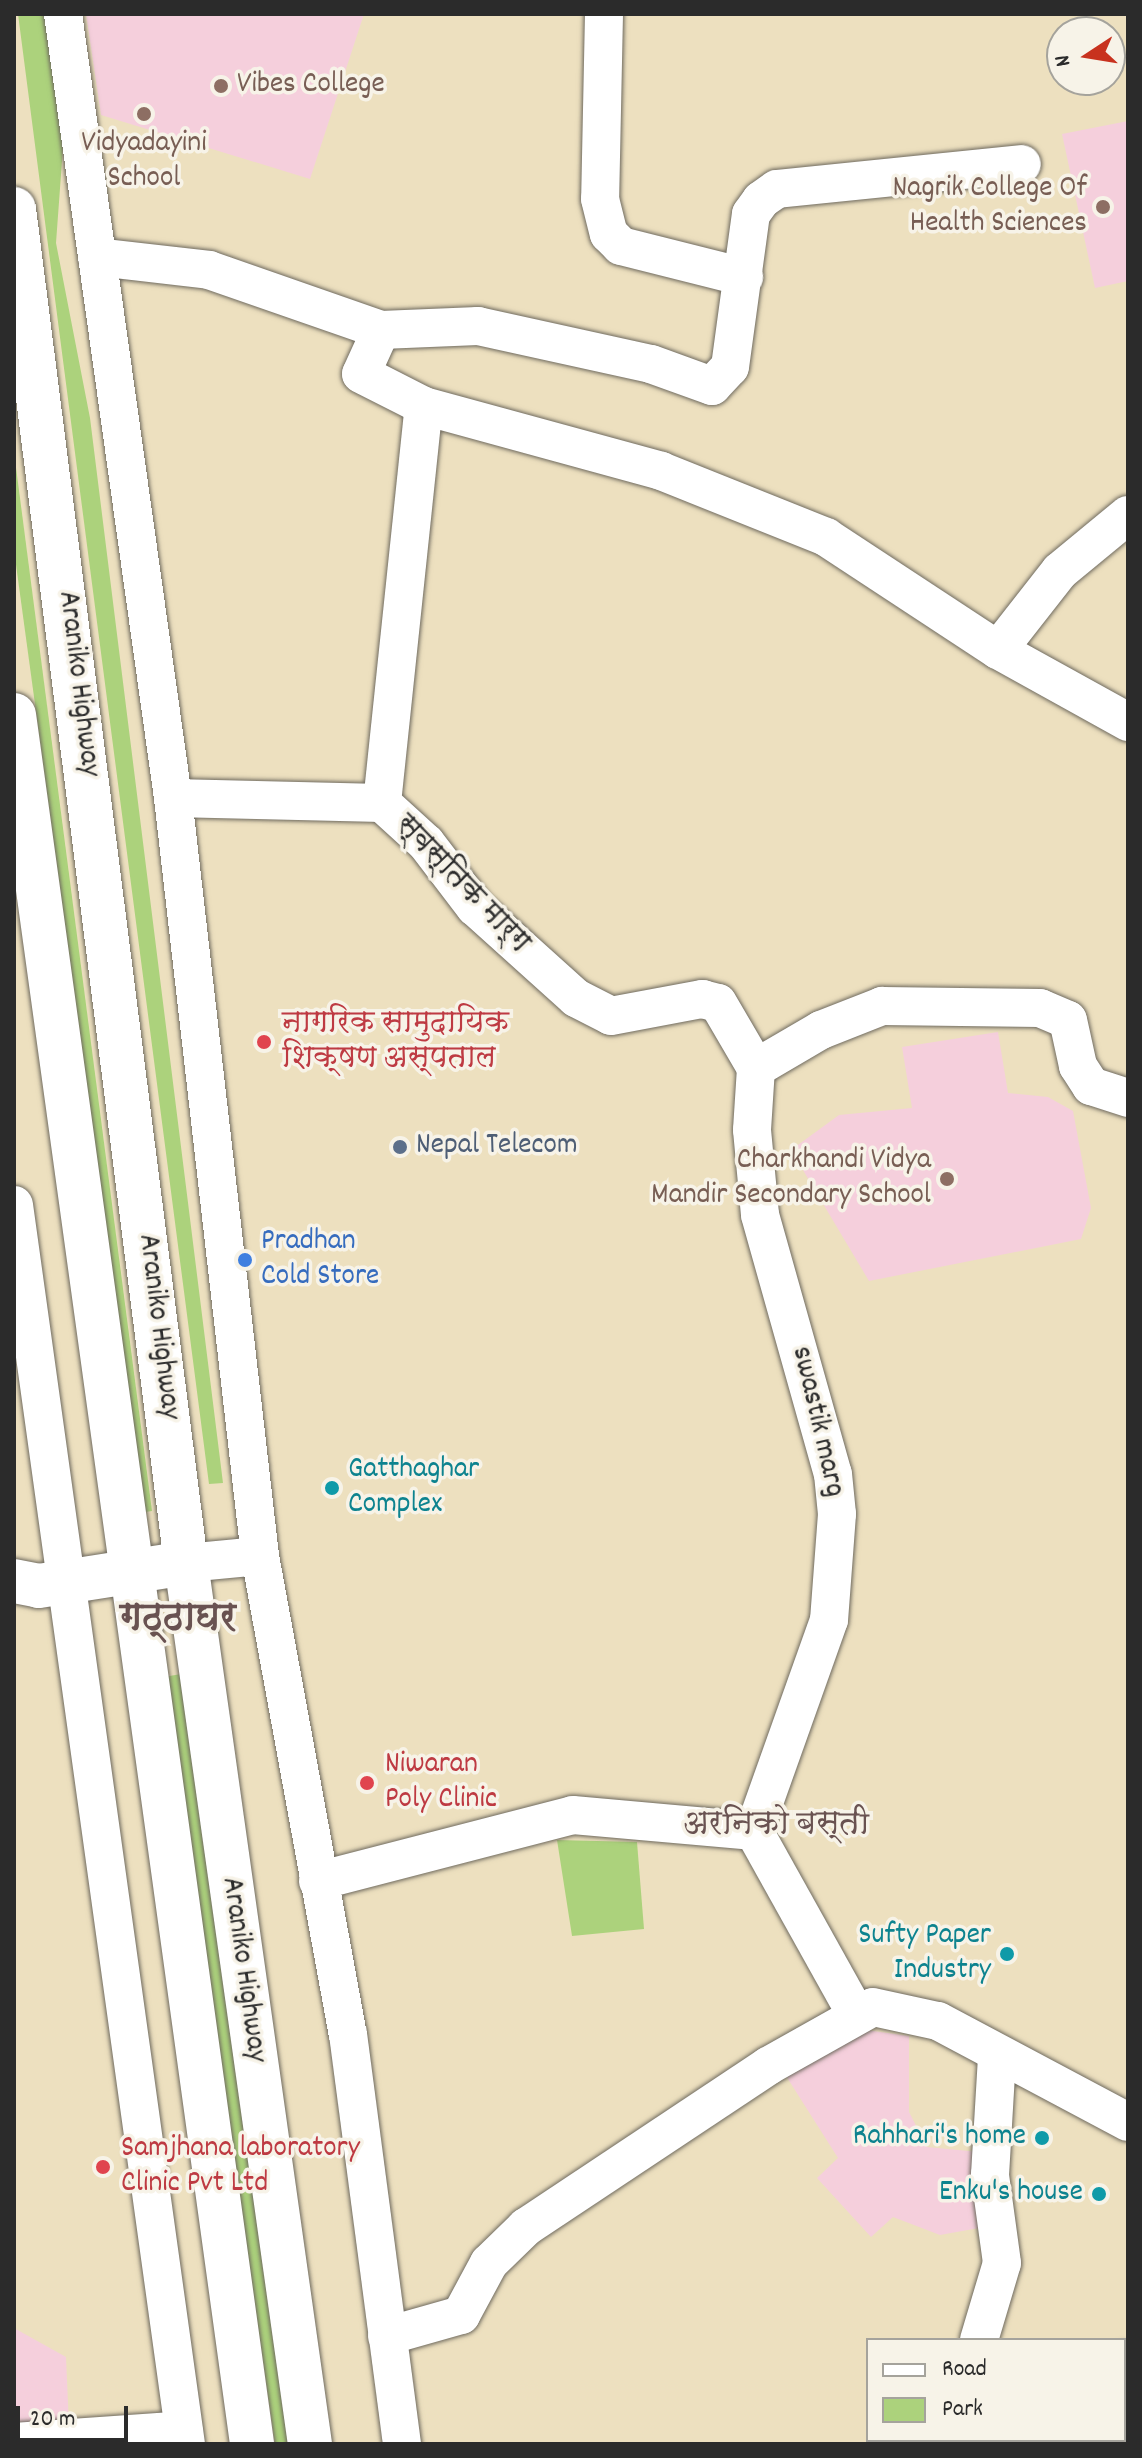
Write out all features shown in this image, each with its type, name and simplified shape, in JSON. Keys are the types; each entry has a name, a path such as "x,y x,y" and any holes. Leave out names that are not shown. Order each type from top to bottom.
{"main road":[{"name":"Araniko Highway","path":"14,209 186,1563 310,2444"},
{"name":"Araniko Highway","path":"14,715 128,1572 252,2444"},
{"path":"14,1581 66,1582 186,1563"}],"street":[{"path":"63,14 173,798 260,1556 348,2034 402,2444"},
{"path":"604,14 600,199 609,234 621,246 744,277"},
{"path":"97,257 209,270 381,330 478,326 651,364 712,386 730,367 751,214 777,189 1022,164"},
{"path":"381,330 361,374 424,406 661,471 826,537 998,650 1128,722"},
{"path":"173,798 382,803 424,406"},
{"path":"998,650 1060,571 1127,518"},
{"name":"स्वस्तिक मार्ग","path":"382,803 426,843 475,907 576,998 611,1016 702,999 718,1003 756,1068"},
{"path":"756,1068 882,1006 1040,1008 1068,1020 1078,1066 1091,1086 1128,1098"},
{"name":"swastik marg","path":"754,1831 829,1620 837,1514 833,1474 760,1215 752,1130 756,1068"},
{"path":"14,1205 185,2437 14,2442"},
{"path":"186,1563 260,1556"},
{"path":"318,1881 573,1815 754,1831 856,2014"},
{"path":"387,2336 461,2315 489,2263 526,2227 856,2014 873,2007 938,2021 997,2058 1128,2122"},
{"path":"980,2338 1002,2263 990,2175 997,2058"}],"shaded area":[{"name":"Vibes College","path":"86,14 364,14 310,179 101,115"},
{"name":"Nagrik College Of Health Sciences","path":"1128,121 1128,281 1095,288 1062,134"},
{"name":"Charkhandi Vidya Mandir Secondary School","path":"998,1032 1008,1093 1048,1097 1073,1111 1091,1208 1081,1239 869,1281 791,1150 839,1115 912,1108 902,1047"},
{"path":"852,2028 909,2036 909,2112 927,2147 979,2152 990,2226 940,2235 893,2217 871,2237 817,2178 838,2158 781,2068"},
{"path":"14,2328 66,2357 69,2426 14,2427"}],"green space":[{"path":"18,14 50,14 65,120 56,243 90,418 223,1483 209,1484"},
{"path":"14,452 152,1511 145,1512 14,550"},
{"path":"181,1674 293,2444 275,2444 164,1677"},
{"path":"557,1840 637,1842 644,1929 572,1936"}],"place":[{"name":"Vibes College","path":"221,86"},
{"name":"Vidyadayini School","path":"144,114"},
{"name":"Nagrik College Of Health Sciences","path":"1103,207"},
{"name":"नागरिक सामुदायिक शिक्षण अस्पताल","path":"264,1042"},
{"name":"Nepal Telecom","path":"400,1147"},
{"name":"Charkhandi Vidya Mandir Secondary School","path":"947,1179"},
{"name":"Pradhan Cold Store","path":"245,1260"},
{"name":"Gatthaghar Complex","path":"332,1488"},
{"name":"Niwaran Poly Clinic","path":"367,1783"},
{"name":"Sufty Paper Industry","path":"1007,1954"},
{"name":"Rahhari's home","path":"1042,2138"},
{"name":"Samjhana laboratory Clinic Pvt Ltd","path":"103,2167"},
{"name":"Enku's house","path":"1099,2194"}],"district":[{"name":"गठ्ठाघर","path":"178,1621"},
{"name":"अरनिको बस्ती","path":"776,1826"}]}
